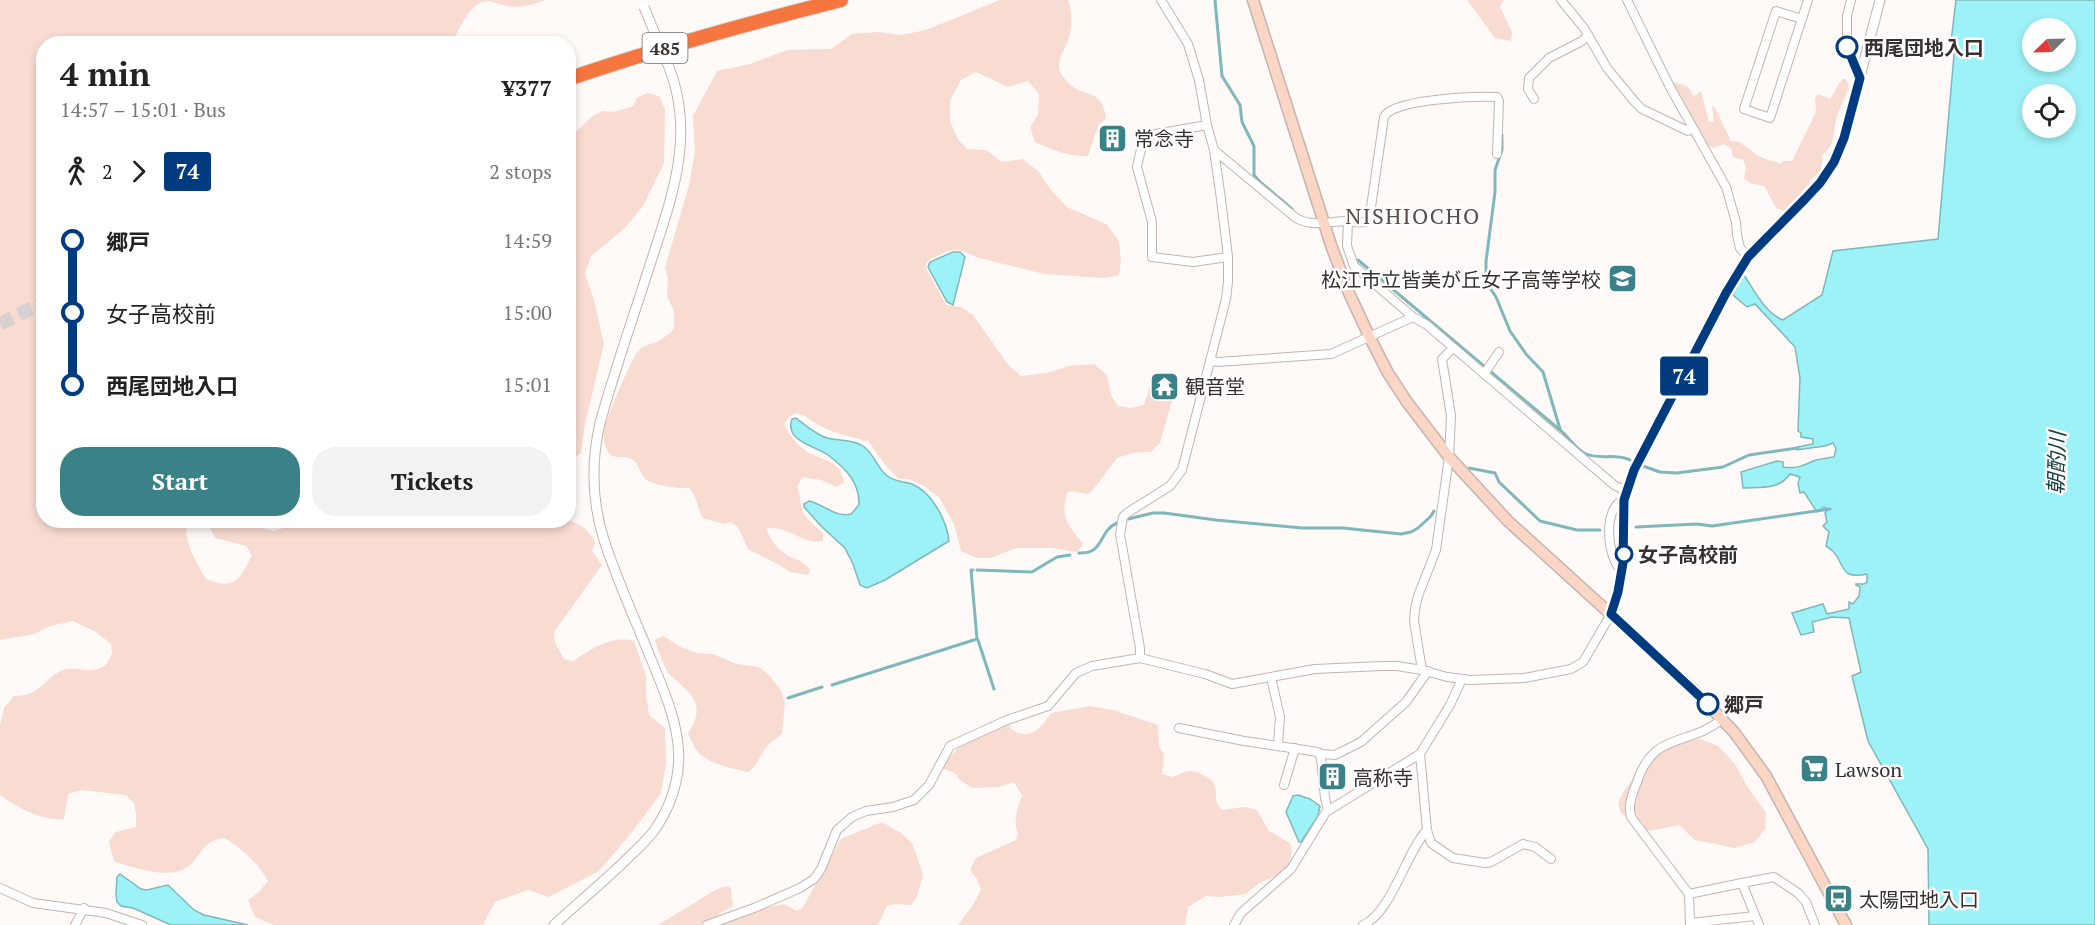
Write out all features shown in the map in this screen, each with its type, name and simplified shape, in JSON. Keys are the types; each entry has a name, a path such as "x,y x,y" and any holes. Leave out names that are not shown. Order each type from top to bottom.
{"highway":[{"path":"763,20 822,0"},
{"name":"485","path":"576,76 645,54 841,0"}],"main road":[{"path":"1253,0 1324,223 1349,293 1388,373 1449,457 1508,520 1693,689 1746,746 1766,777 1846,925"}],"street":[{"path":"1140,658 1120,534 1122,521 1126,513 1165,490 1179,476 1185,461 1228,289 1228,257 1214,150 1194,61 1180,28 1161,0"},
{"path":"1561,0 1588,35 1606,68 1625,92 1642,109 1688,131"},
{"path":"1628,0 1670,87 1726,187 1736,222 1740,248 1748,257"},
{"path":"1802,19 1776,10 1744,109 1770,118 1802,19 1808,0"},
{"path":"1851,0 1847,16 1847,46 1860,78"},
{"path":"707,925 763,904 800,888 814,879 840,827 852,817 866,811 893,807 919,796 929,784 950,746 1007,720 1048,706 1076,673 1092,666 1140,658 1205,674 1232,684 1315,669 1397,666 1462,679 1524,678 1571,669 1583,662 1611,614 1622,571 1625,496 1638,462 1726,293 1748,257 1820,183 1834,162 1844,138 1880,0"},
{"path":"554,925 656,829 667,808 679,769 679,746 671,708 604,540 595,501 596,440 600,423 669,205 679,164 680,108 672,74 643,4"},
{"path":"1534,99 1528,89 1529,78 1549,58 1588,35"},
{"path":"1214,150 1296,218 1304,222 1324,223 1348,221 1365,223 1370,220 1384,117 1388,111 1416,102 1496,96 1499,101 1497,154"},
{"path":"1207,125 1144,136 1137,167 1152,222 1152,257 1193,262 1228,257"},
{"path":"1348,221 1347,246 1354,266 1413,317 1427,325 1453,348 1486,371 1625,496"},
{"path":"1211,361 1331,354 1413,317"},
{"path":"1179,728 1335,755 1361,742 1406,702 1425,671 1415,632 1415,609 1436,550 1449,457 1451,416 1442,359 1453,348"},
{"path":"1486,371 1499,352"},
{"path":"1622,571 1614,560 1609,531 1614,507 1625,496"},
{"path":"1271,677 1280,717 1278,745"},
{"path":"1234,925 1241,913 1291,869 1328,810 1419,754 1445,714 1462,679"},
{"path":"1722,719 1711,729 1684,736 1658,747 1640,771 1629,806 1631,817 1689,894 1690,924 1755,916"},
{"path":"1284,785 1295,748"},
{"path":"1320,754 1328,810"},
{"path":"1419,754 1427,830 1431,843 1453,858 1485,863 1523,844 1535,847 1551,859"},
{"path":"1363,925 1369,922 1385,904 1427,830"},
{"path":"1689,894 1774,877 1798,893 1806,902 1815,925"},
{"path":"1742,883 1760,925"},
{"path":"0,888 33,903 84,908 142,925"},
{"path":"75,925 84,908"}],"shaded area":[{"path":"0,0 545,0 519,7 490,1 482,2 466,17 456,36 36,36 36,528 186,528 189,544 206,579 224,584 240,576 252,555 246,546 215,538 210,528 263,528 274,531 284,528 576,528 576,524 581,526 593,538 595,543 592,551 602,565 554,632 555,643 564,659 573,661 610,642 634,641 646,676 649,715 665,728 666,763 661,793 599,871 549,897 528,890 495,902 483,925 274,925 255,917 248,900 268,881 249,857 225,838 209,843 193,862 176,872 145,870 115,862 111,852 109,841 116,832 136,827 134,803 126,795 81,790 68,794 64,819 56,819 30,813 0,795 0,725 4,708 14,696 37,690 56,673 63,670 70,668 94,670 106,665 112,653 111,644 96,632 73,621 50,626 34,634 0,640"},
{"path":"1000,0 1068,0 1071,27 1068,41 1060,58 1060,72 1072,86 1100,101 1106,118 1098,126 1088,156 1054,150 1035,142 1030,127 1038,115 1039,94 1028,81 1008,87 976,72 961,80 950,100 950,121 957,138 967,149 986,150 1002,162 1023,159 1039,172 1050,189 1067,207 1106,224 1119,241 1121,261 1119,275 1103,278 1044,274 979,258 960,250 949,251 930,259 926,263 926,268 946,305 961,307 973,315 1009,366 1021,376 1047,373 1069,366 1094,364 1107,375 1111,395 1118,406 1130,408 1144,405 1153,377 1163,372 1170,377 1175,390 1160,443 1151,452 1132,453 1117,458 1088,494 1068,491 1064,507 1066,520 1083,544 1077,552 1053,548 1016,548 990,558 977,558 961,551 954,524 939,497 909,479 899,479 886,466 869,442 831,431 796,413 784,424 791,436 809,453 835,466 844,482 837,487 821,480 802,477 797,487 802,510 823,533 823,541 808,540 781,529 766,529 780,550 803,563 810,570 808,575 790,572 748,549 738,527 730,522 724,524 703,518 694,494 689,488 666,486 645,479 633,460 611,455 605,444 606,424 636,354 641,348 660,340 674,329 674,311 667,296 668,279 665,268 689,185 695,153 693,116 717,71 750,64 787,50 831,49 852,34 879,32 901,35 926,30"},
{"path":"1467,0 1504,0 1500,7 1512,32 1511,41 1495,38"},
{"path":"1843,79 1846,79 1849,88 1837,116 1830,147 1822,156 1820,170 1787,212 1776,208 1764,186 1744,179 1746,167 1743,160 1733,157 1731,148 1723,144 1714,148 1706,145 1673,82 1687,86 1694,96 1701,91 1709,122 1714,121 1712,107 1714,106 1731,141 1736,141 1757,155 1780,164 1784,161 1792,161 1816,112 1815,99 1818,94 1830,99"},
{"path":"647,93 659,96 665,109 664,163 643,206 624,229 591,256 585,274 594,300 604,344 585,424 581,453 576,457 576,132 594,115 603,111 615,112 633,106 637,98"},
{"path":"663,636 697,653 713,654 736,664 759,667 781,690 785,704 782,734 767,747 756,765 748,772 715,763 697,750 688,734 696,715 694,700 685,688 670,675 664,664 655,640"},
{"path":"1090,706 1113,710 1158,725 1159,747 1164,754 1162,774 1173,777 1188,771 1198,773 1210,778 1213,782 1216,800 1222,810 1245,807 1257,810 1269,831 1290,843 1292,851 1289,864 1283,873 1259,883 1246,894 1206,896 1188,907 1185,925 958,925 981,890 970,870 976,858 1016,840 1018,834 1016,815 1022,796 1014,782 999,787 972,788 960,780 956,774 943,768 948,759 969,740 1005,724 1019,733 1030,733 1039,728 1051,713"},
{"path":"1700,739 1718,746 1735,764 1766,813 1765,829 1755,842 1735,848 1695,840 1679,825 1644,832 1621,813 1618,803 1641,768 1672,744"},
{"path":"882,822 901,833 912,843 923,875 917,896 911,905 887,906 878,925 658,925 717,889 727,886 731,888 733,906 719,914 716,919 784,904 797,911 803,907 841,839"}],"water":[{"name":"朝酌川","path":"1956,0 2095,0 2095,925 1929,925 1928,849 1868,741 1852,676 1861,672 1849,618 1832,617 1812,622 1814,632 1801,635 1792,613 1823,604 1827,614 1849,609 1849,602 1853,604 1859,596 1860,587 1856,584 1867,582 1867,574 1857,575 1846,572 1833,551 1826,546 1829,532 1823,526 1827,522 1825,513 1828,509 1824,507 1817,512 1804,492 1800,493 1798,483 1800,477 1790,474 1781,483 1775,485 1743,488 1741,472 1777,461 1783,462 1783,467 1799,467 1815,460 1834,457 1836,449 1833,443 1797,450 1797,447 1813,444 1813,439 1801,437 1798,431 1800,378 1795,347 1755,304 1747,307 1733,295 1744,275 1765,307 1783,320 1822,295 1833,251 1938,239 1955,43 1951,42"},
{"path":"953,252 960,252 965,257 953,305 947,302 928,267 930,262"},
{"path":"796,418 823,437 850,441 863,446 889,477 912,484 926,493 942,516 949,541 885,580 867,588 860,585 845,548 804,507 804,504 809,501 840,514 851,514 859,505 857,489 846,470 828,455 796,438 791,426 792,419"},
{"path":"1298,795 1320,806 1318,816 1301,842 1286,812 1293,796"},
{"path":"120,874 141,889 147,890 168,885 194,910 204,915 248,925 171,925 133,908 121,906 117,902 116,895 117,877"}],"waterway":[{"path":"1215,0 1222,76 1240,105 1242,122 1254,146 1254,175 1292,209"},
{"path":"1502,135 1502,150 1495,170 1486,282 1496,297 1510,331 1526,354 1543,372 1560,429"},
{"path":"1358,260 1560,430 1582,452 1591,456 1619,457 1630,460"},
{"path":"1643,466 1660,472 1677,473 1723,467 1749,455 1798,448"},
{"path":"1469,468 1495,473 1499,482 1540,521 1577,530 1600,530"},
{"path":"1636,527 1697,524 1712,526 1830,509"},
{"path":"1128,519 1153,513 1164,513 1302,528 1343,528 1401,534 1418,528 1434,511"},
{"path":"1079,553 1093,550 1107,531 1117,523"},
{"path":"977,570 1032,572 1057,557 1070,555"},
{"path":"832,685 977,639 971,570 973,570"},
{"path":"978,640 994,689"},
{"path":"788,698 822,687"}],"tunnel":[{"path":"0,324 36,306"}],"bus line":[{"name":"74","path":"1708,704 1611,614 1623,563 1624,500 1634,470 1726,293 1748,257 1820,183 1834,162 1844,138 1860,78 1847,47"}],"place":[{"name":"西尾団地入口","path":"1847,47"},
{"name":"常念寺","path":"1113,138"},
{"name":"松江市立皆美が丘女子高等学校","path":"1622,279"},
{"name":"観音堂","path":"1164,386"},
{"name":"女子高校前","path":"1624,554"},
{"name":"郷戸","path":"1708,704"},
{"name":"Lawson","path":"1814,769"},
{"name":"高称寺","path":"1332,777"},
{"name":"太陽団地入口","path":"1838,899"}],"district":[{"name":"NISHIOCHO","path":"1413,215"}]}
